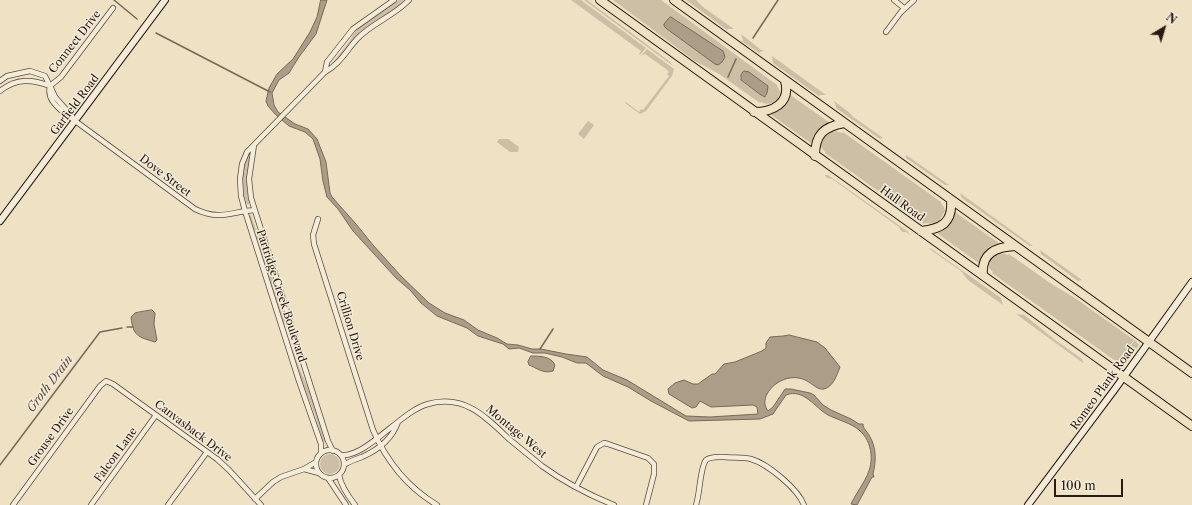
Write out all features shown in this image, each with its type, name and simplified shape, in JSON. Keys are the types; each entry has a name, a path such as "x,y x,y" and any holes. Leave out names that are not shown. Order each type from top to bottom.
{"highway":[{"name":"Hall Road","path":"600,0 1192,426"},
{"path":"674,0 1015,246 1150,341 1192,373"},
{"path":"754,112 765,111 778,106 786,94 785,81"},
{"path":"815,156 817,141 824,131 832,126 844,123"},
{"path":"921,231 935,229 942,225 950,214 951,200"},
{"path":"983,275 984,264 991,252 1001,247 1015,246"}],"main road":[{"name":"Garfield Road","path":"1,216 76,120 165,0"},
{"name":"Romeo Plank Road","path":"1028,505 1192,282"}],"street":[{"name":"Partridge Creek Boulevard","path":"325,72 327,62 353,29 394,0"},
{"name":"Partridge Creek Boulevard","path":"322,453 321,444 299,381 245,211 240,186 241,171 247,152 325,72 334,67 352,44 364,32 395,12 409,0"},
{"path":"894,0 904,8"},
{"path":"886,32 904,8 914,0"},
{"name":"Connect Drive","path":"50,86 61,77 112,8"},
{"path":"0,81 7,76 30,71 45,76 50,86"},
{"path":"0,91 12,83 28,80 50,86"},
{"name":"Dove Street","path":"50,86 48,91 52,100 63,112 195,208 207,214 217,215 254,210"},
{"name":"Partridge Creek Boulevard","path":"254,146 249,179 254,210 328,441 333,450"},
{"name":"Crillion Drive","path":"318,219 313,235 314,244 365,404 380,446 394,467 407,482 423,496 437,505"},
{"name":"Canvasback Drive","path":"106,381 113,384 207,452 229,470 261,505"},
{"name":"Grouse Drive","path":"13,505 100,386 106,381"},
{"name":"Montage West","path":"341,455 353,453 377,438 412,410 427,404 445,402 466,405 482,414 538,463 576,487 614,505"},
{"name":"Falcon Lane","path":"91,505 156,415"},
{"name":"Montage West","path":"344,465 370,453 380,446 391,436 398,422"},
{"path":"576,487 597,447 604,443 608,444 648,458 654,464 654,474 646,505"},
{"path":"255,499 274,482 304,469 316,462 322,453 333,450 341,455 344,465 340,475 328,478"},
{"path":"168,505 207,452"},
{"path":"696,505 702,467 707,460 712,457 751,459 761,464 786,481 802,500 804,505"},
{"path":"316,462 316,468 319,473"},
{"path":"304,469 319,473 328,478 346,505"},
{"path":"340,475 342,484 355,505"}],"shaded area":[{"path":"321,0 327,0 316,34 289,73 279,80 272,93 274,105 278,112 295,124 308,129 317,139 326,162 330,193 332,197 400,275 429,303 445,313 464,320 478,330 507,344 587,357 603,370 627,380 686,416 710,417 758,414 757,407 753,405 711,407 700,401 696,407 692,408 669,394 668,389 675,383 684,380 693,384 698,384 712,374 715,374 724,364 735,362 762,351 766,348 766,343 770,337 789,335 817,342 825,348 840,367 830,386 822,389 817,388 802,379 785,379 770,389 766,396 765,405 768,411 773,407 785,389 791,389 810,393 831,410 859,424 863,424 864,429 872,440 875,450 875,464 873,474 874,477 872,477 857,505 851,504 870,468 871,454 869,444 864,435 856,428 823,412 804,396 798,394 786,395 773,414 760,419 689,421 628,387 603,376 586,363 577,363 562,357 545,353 533,353 519,348 509,349 503,344 478,336 467,328 437,316 421,303 353,231 338,209 327,197 320,159 313,139 305,132 289,126 275,114 268,106 266,101 269,88 277,74 293,59 310,32 317,17"},
{"path":"399,0 404,0 396,8 360,32 336,62 331,65 359,28"},
{"path":"571,0 581,0 646,48 640,55 639,54 641,51"},
{"path":"584,0 587,0 669,61 673,66"},
{"path":"613,0 661,0 777,85 780,95 774,102 768,104 760,103 719,74 695,61","holes":["669,18 675,19 700,37 718,47 725,57 723,60 715,64 667,29 666,22","749,72 763,82 768,88 767,95 764,97 743,82 740,78 742,73"]},
{"path":"686,0 696,0 703,7 734,29 727,30"},
{"path":"671,17 723,51 725,57 722,62 718,65 715,64 667,29 664,24"},
{"path":"741,34 761,50 764,50 759,53 742,41"},
{"path":"647,49 674,69 672,76 646,111 640,114 625,103 626,102 639,112 641,109 643,110 669,76 667,74 669,72 666,69 645,54 641,56"},
{"path":"772,56 826,95 819,96 773,63"},
{"path":"744,71 749,72 768,86 765,97 741,80 741,75"},
{"path":"789,94 830,123 820,129 812,144 770,114 780,109"},
{"path":"834,101 883,138 880,139 836,108"},
{"path":"588,121 594,125 584,139 578,134"},
{"path":"836,131 843,132 941,202 945,211 939,221 934,224 924,224 825,153 821,147 823,139 827,134"},
{"path":"499,139 508,139 519,147 518,152 510,152 497,142"},
{"path":"250,153 247,181 250,202 248,205 246,203 243,184 243,171"},
{"path":"906,155 949,185 945,185 906,158"},
{"path":"825,175 828,175 907,231 910,235 906,232 902,232 899,227 832,179 827,178"},
{"path":"960,193 1033,246 1030,246 962,198"},
{"path":"955,212 1000,244 987,251 980,264 937,233 945,228"},
{"path":"251,215 283,308 287,321 286,324 283,323 249,216"},
{"path":"928,248 1001,298 1003,305 968,280 961,271"},
{"path":"1040,250 1082,280 1078,281 1041,254"},
{"path":"1001,253 1009,254 1134,340 1117,362 992,273 993,272 989,268 989,263 996,255"},
{"path":"152,310 155,313 154,324 157,340 155,342 137,335 133,328 131,317 135,313"},
{"path":"1016,314 1023,314 1082,359 1083,363"},
{"path":"288,337 300,370 309,389 325,441 323,442 315,415 301,379"},
{"path":"1135,340 1139,345 1124,365 1118,363"},
{"path":"531,356 544,357 551,360 555,365 553,371 543,371 529,365 528,362"},
{"path":"330,454 337,457 340,464 337,471 330,474 323,471 320,464 323,457"}],"waterway":[{"path":"114,0 137,19"},
{"path":"753,38 778,0"},
{"path":"156,33 270,92"},
{"path":"728,77 736,59"},
{"name":"Groth Drain","path":"127,327 133,327"},
{"name":"Groth Drain","path":"0,465 100,332 122,328"},
{"path":"540,349 553,329"}]}
